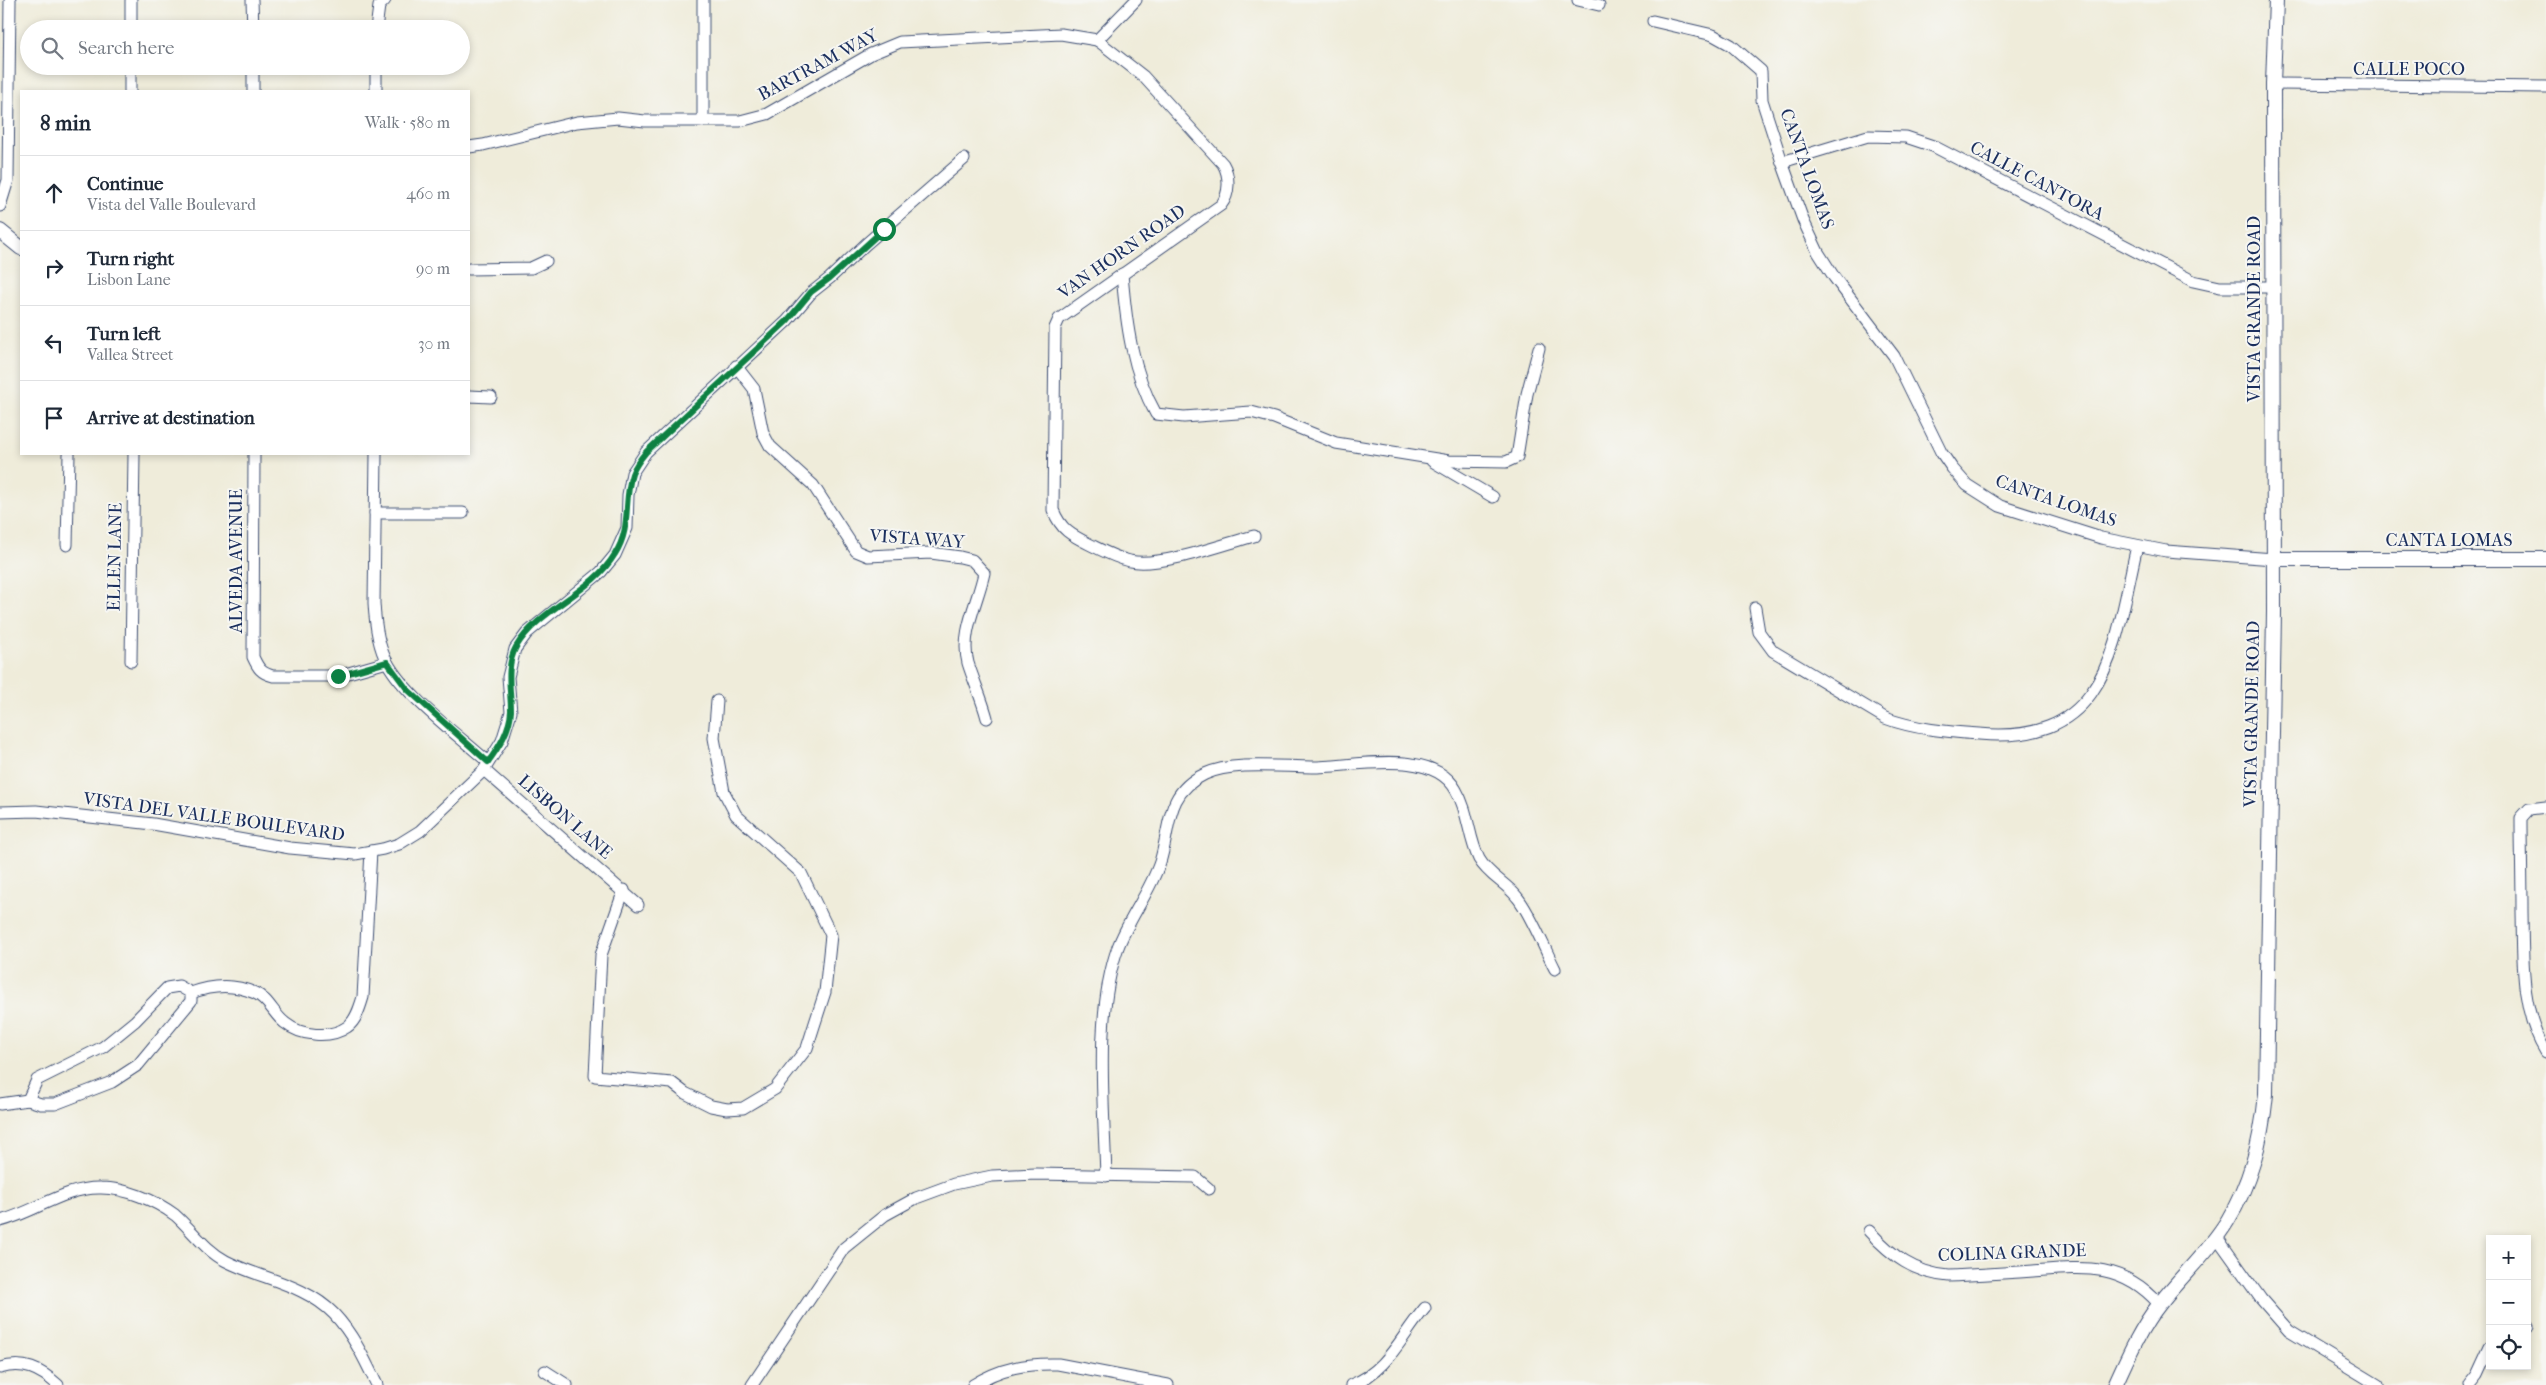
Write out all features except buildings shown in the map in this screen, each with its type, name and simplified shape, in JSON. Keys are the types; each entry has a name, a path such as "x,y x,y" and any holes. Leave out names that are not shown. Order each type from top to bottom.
{"street":[{"path":"0,206 8,180 10,0"},
{"path":"130,20 131,0"},
{"path":"252,0 253,20"},
{"path":"377,20 379,6 385,0"},
{"path":"703,0 703,121"},
{"path":"1097,40 1136,0"},
{"path":"1578,0 1599,5"},
{"name":"VISTA GRANDE ROAD","path":"2115,1385 2137,1337 2159,1304 2216,1236 2232,1211 2252,1167 2263,1130 2266,1094 2274,559 2273,84 2276,0"},
{"name":"CANTA LOMAS","path":"1653,21 1712,35 1731,45 1761,71 1762,100 1803,220 1818,252 1834,277 1894,356 1941,452 1958,476 1977,493 2000,506 2101,538 2166,551 2274,559 2546,559"},
{"name":"BARTRAM WAY","path":"470,147 577,122 618,118 645,121 740,121 767,114 872,54 900,42 1061,34 1097,40"},
{"name":"VAN HORN ROAD","path":"1097,40 1143,76 1223,164 1227,171 1228,187 1225,200 1221,205 1063,315 1056,328 1053,510 1059,525 1075,537 1115,557 1132,562 1158,561 1254,536"},
{"path":"130,75 130,90"},
{"path":"253,75 253,90"},
{"path":"376,75 376,90"},
{"name":"CALLE POCO","path":"2273,84 2546,87"},
{"name":"CALLE CANTORA","path":"1782,162 1868,136 1906,137 1933,146 2192,281 2220,287 2273,287"},
{"name":"VISTA DEL VALLE BOULEVARD","path":"0,812 36,811 153,824 290,848 355,854 371,852 399,844 420,831 486,766 502,741 511,712 508,677 515,649 527,633 601,572 615,555 627,528 628,495 632,473 646,452 736,366 787,321 811,292 830,278 866,244 964,159"},
{"path":"0,231 20,247"},
{"path":"470,269 531,268 546,261"},
{"path":"1122,274 1126,324 1144,392 1156,414 1184,417 1251,412 1274,418 1336,443 1449,462 1506,462 1517,457 1527,394 1539,348"},
{"name":"VISTA WAY","path":"736,366 754,389 764,433 770,446 813,485 856,551 868,556 930,553 960,557 972,560 984,573 967,629 966,645 968,662 987,718"},
{"path":"470,396 490,397"},
{"path":"68,544 69,455"},
{"name":"ELLEN LANE","path":"132,661 134,455"},
{"name":"ALVEDA AVENUE","path":"254,455 253,657 258,668 263,674 273,676 338,676 387,662"},
{"path":"376,455 374,610 387,662"},
{"path":"1426,458 1493,497"},
{"path":"375,512 463,512"},
{"path":"1755,608 1759,632 1773,651 1885,718 1902,724 1965,733 2021,735 2045,729 2068,717 2095,691 2115,640 2137,546"},
{"name":"LISBON LANE","path":"387,662 407,689 486,766 638,904"},
{"path":"624,890 601,955 595,1076 672,1083 684,1093 711,1106 727,1109 743,1108 775,1089 807,1048 825,992 831,935 802,873 736,815 724,792 714,738 717,701"},
{"path":"1106,1176 1103,1060 1110,977 1118,947 1160,862 1171,809 1188,786 1205,774 1220,769 1241,767 1337,767 1400,761 1428,767 1451,783 1456,790 1466,813 1479,859 1518,898 1555,969"},
{"path":"2546,807 2529,809 2521,818 2522,969 2529,1011 2538,1039 2546,1052"},
{"path":"191,993 208,987 234,987 264,997 285,1023 302,1032 326,1035 348,1027 359,1012 363,997 371,852"},
{"path":"28,1100 37,1080 103,1047 135,1021 167,988 180,986 191,993"},
{"path":"0,1104 28,1100 41,1104 66,1101 112,1082 138,1065 191,1001 191,993"},
{"path":"752,1385 844,1248 871,1225 901,1206 954,1184 992,1176 1036,1174 1195,1177 1209,1189"},
{"path":"0,1220 60,1196 100,1188 128,1192 156,1204 174,1215 202,1244 223,1259 252,1274 296,1288 321,1302 335,1314 360,1349 377,1385"},
{"name":"COLINA GRANDE","path":"1869,1231 1899,1260 1931,1274 1949,1276 2093,1268 2128,1278 2145,1290 2159,1304"},
{"path":"2216,1236 2256,1293 2289,1331 2378,1385"},
{"path":"1351,1385 1371,1375 1390,1357 1425,1308"},
{"path":"2469,1385 2477,1375 2486,1356"},
{"path":"973,1385 1005,1369 1045,1363 1168,1385"},
{"path":"0,1368 23,1365 42,1371 58,1385"},
{"path":"545,1371 567,1385"}],"route":[{"path":"338,676 387,662 407,689 488,762 502,741 511,712 508,677 515,649 527,633 601,572 615,555 627,528 628,495 632,473 646,452 736,366 787,321 811,292 844,266 884,229"}]}
